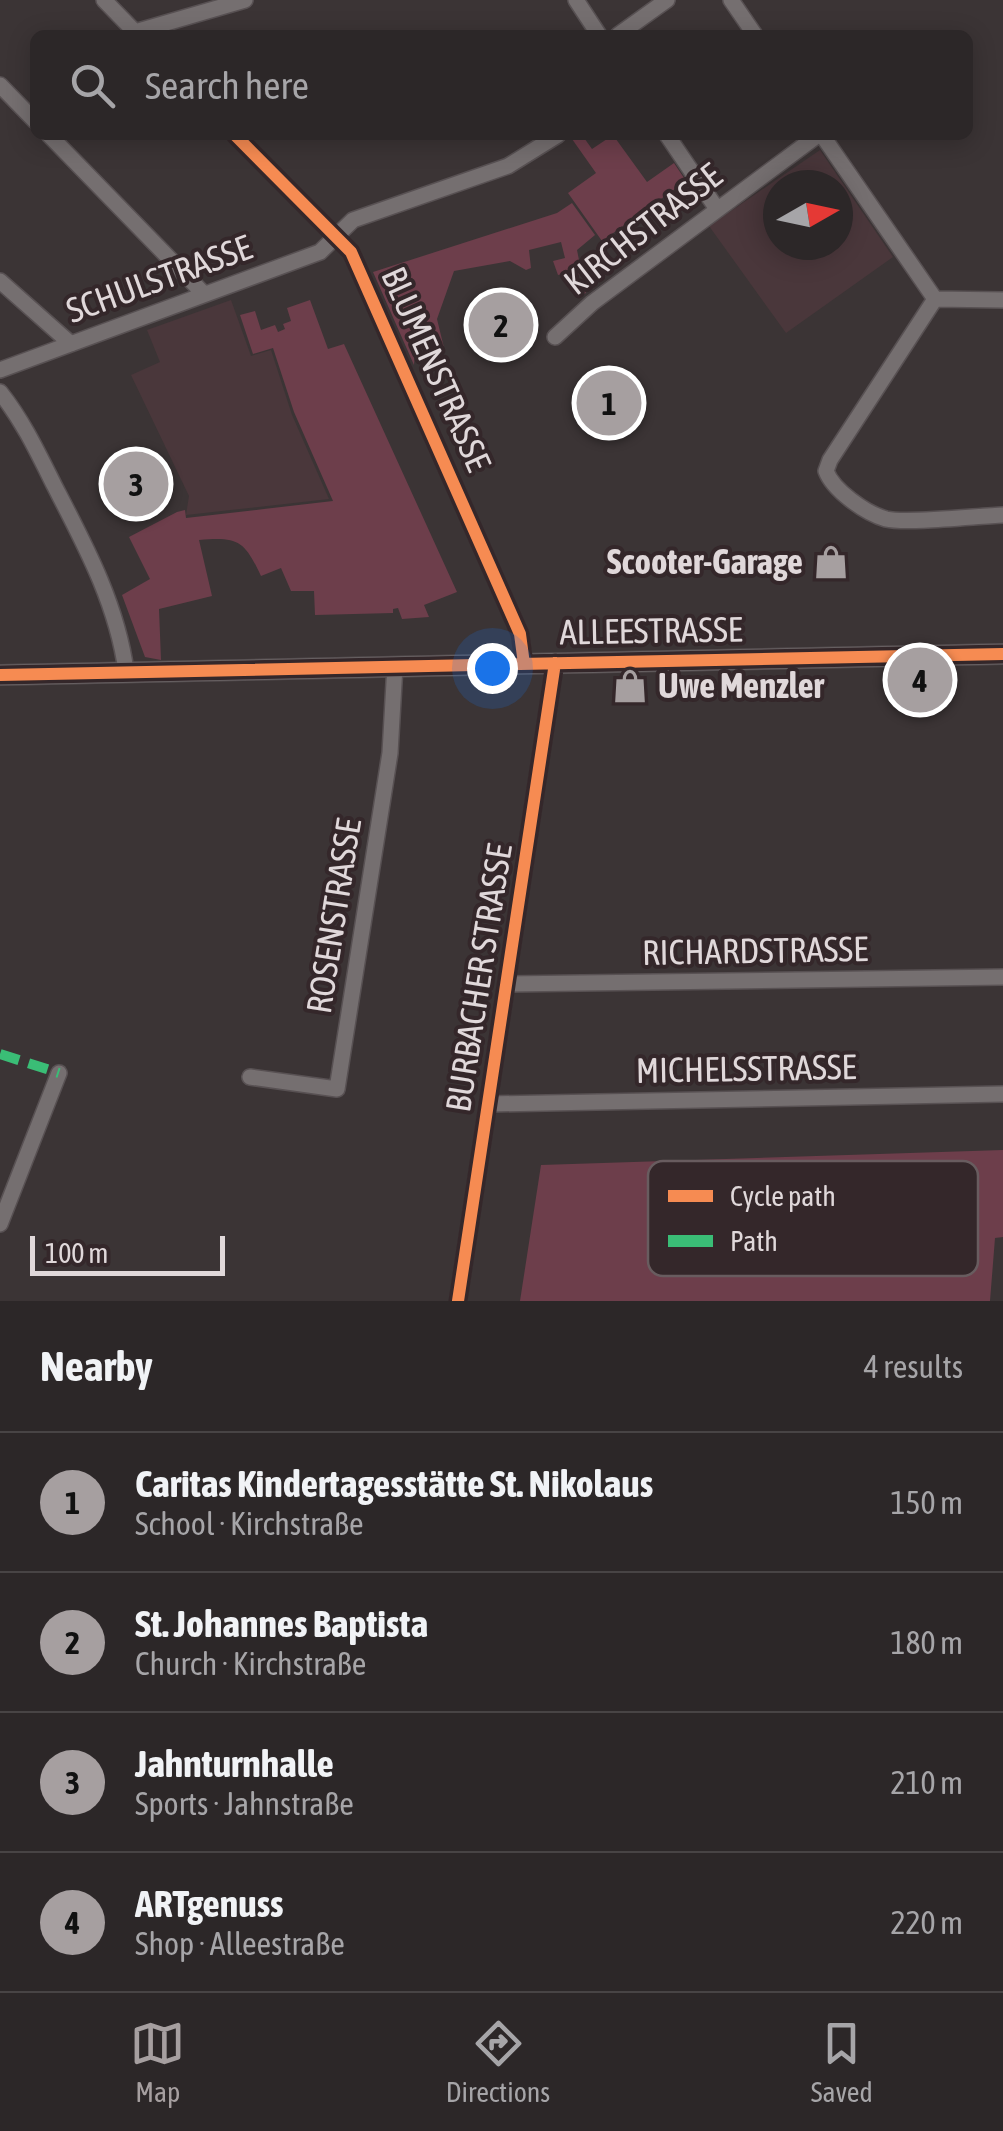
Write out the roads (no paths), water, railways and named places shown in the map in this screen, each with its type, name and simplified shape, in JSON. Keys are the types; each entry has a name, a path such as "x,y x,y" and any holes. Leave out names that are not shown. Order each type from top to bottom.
{"street":[{"path":"104,0 134,30"},
{"path":"147,30 244,0"},
{"path":"576,0 596,30"},
{"path":"625,30 667,0"},
{"path":"730,0 751,30"},
{"path":"0,85 30,116"},
{"path":"54,140 204,294"},
{"name":"BLUMENSTRASSE","path":"241,140 351,252 520,634 524,664"},
{"name":"SCHULSTRASSE","path":"0,370 320,252 353,220 508,166 550,140"},
{"path":"670,140 716,209"},
{"name":"KIRCHSTRASSE","path":"556,337 592,303 813,140"},
{"path":"824,140 935,299"},
{"path":"0,280 71,344"},
{"path":"935,299 1003,300"},
{"path":"935,299 826,471 830,482 886,518 1003,516"},
{"path":"0,392 26,430 88,552 121,634 126,671"},
{"name":"ALLEESTRASSE","path":"0,675 1003,654"},
{"name":"BURBACHER STRASSE","path":"458,1301 555,663"},
{"name":"ROSENSTRASSE","path":"250,1077 337,1089 390,753 395,665"},
{"name":"RICHARDSTRASSE","path":"508,984 1003,977"},
{"path":"0,1224 60,1073"},
{"name":"MICHELSSTRASSE","path":"490,1104 1003,1094"}],"place":[{"name":"St. Johannes Baptista","path":"501,325"},
{"name":"Caritas Kindertagesstätte St. Nikolaus","path":"609,403"},
{"name":"Jahnturnhalle","path":"136,484"},
{"name":"Scooter-Garage","path":"831,562"},
{"name":"ARTgenuss","path":"920,680"},
{"name":"Uwe Menzler","path":"630,686"}]}
